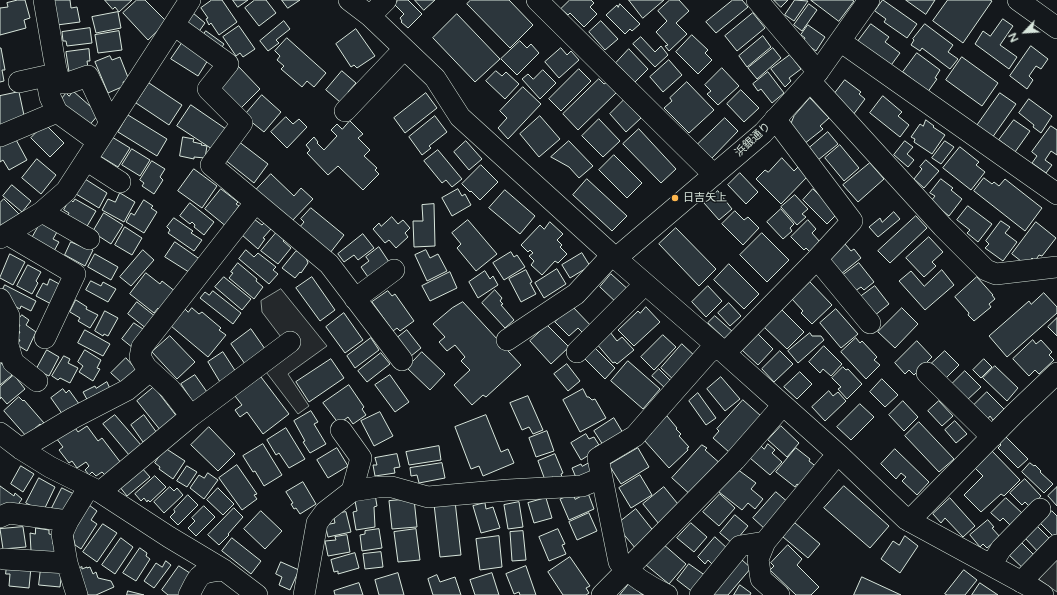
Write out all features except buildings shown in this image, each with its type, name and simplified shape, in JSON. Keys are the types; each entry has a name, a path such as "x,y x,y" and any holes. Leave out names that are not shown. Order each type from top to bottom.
{"street":[{"path":"44,0 56,69 60,83 68,83 88,76 110,123"},
{"path":"3,236 42,212 66,191 97,141 190,0"},
{"path":"349,0 370,16 435,78 460,117 613,257 783,405 910,521 991,565 1029,589 1057,545"},
{"path":"370,16 386,0"},
{"path":"538,0 714,175"},
{"path":"756,0 814,77 943,227 986,270 996,274 1057,268"},
{"name":"浜銀通り","path":"507,340 576,294 613,257 763,133 814,77 869,0"},
{"path":"1018,0 1057,28"},
{"path":"174,25 228,64 208,89 242,123 211,166 329,264 402,360"},
{"path":"840,41 1057,194"},
{"path":"345,111 404,49"},
{"path":"19,82 46,76 50,97 57,112 97,141"},
{"path":"0,136 57,112"},
{"path":"667,595 627,570 619,562 598,458 635,436 707,354 721,350 817,259 852,221 775,120"},
{"path":"86,160 120,182"},
{"path":"191,416 170,389 146,367 140,357 142,347 255,203"},
{"path":"42,212 89,239"},
{"path":"3,236 74,274 45,338"},
{"path":"817,259 870,323"},
{"path":"355,299 394,270"},
{"path":"577,352 645,284"},
{"path":"0,300 9,316 4,348 13,362 38,381"},
{"path":"77,595 67,563 62,534 68,521 92,493 290,342"},
{"path":"21,449 73,418 127,390 150,371"},
{"path":"927,373 992,437"},
{"path":"910,521 1057,373"},
{"path":"602,595 735,460 783,405"},
{"path":"341,430 361,458 352,491"},
{"path":"0,433 21,449 92,493 224,570 257,595"},
{"path":"779,595 761,579 758,559 765,542 830,463 839,455"},
{"path":"304,595 317,523 325,512 352,491 378,487 392,487 428,497 508,490 582,486 602,478"},
{"path":"991,565 1001,549 1040,509"},
{"path":"0,517 9,513 68,521"},
{"path":"700,595 740,546 765,542"},
{"path":"4,559 67,563"},
{"path":"189,595 199,576 205,572 224,570"}],"shaded area":[{"path":"281,289 327,346 288,374 309,406 298,414 263,368 290,349 262,312 261,301"},
{"path":"1057,552 1057,592 1034,576"}],"place":[{"name":"日吉矢上","path":"675,198"}]}
